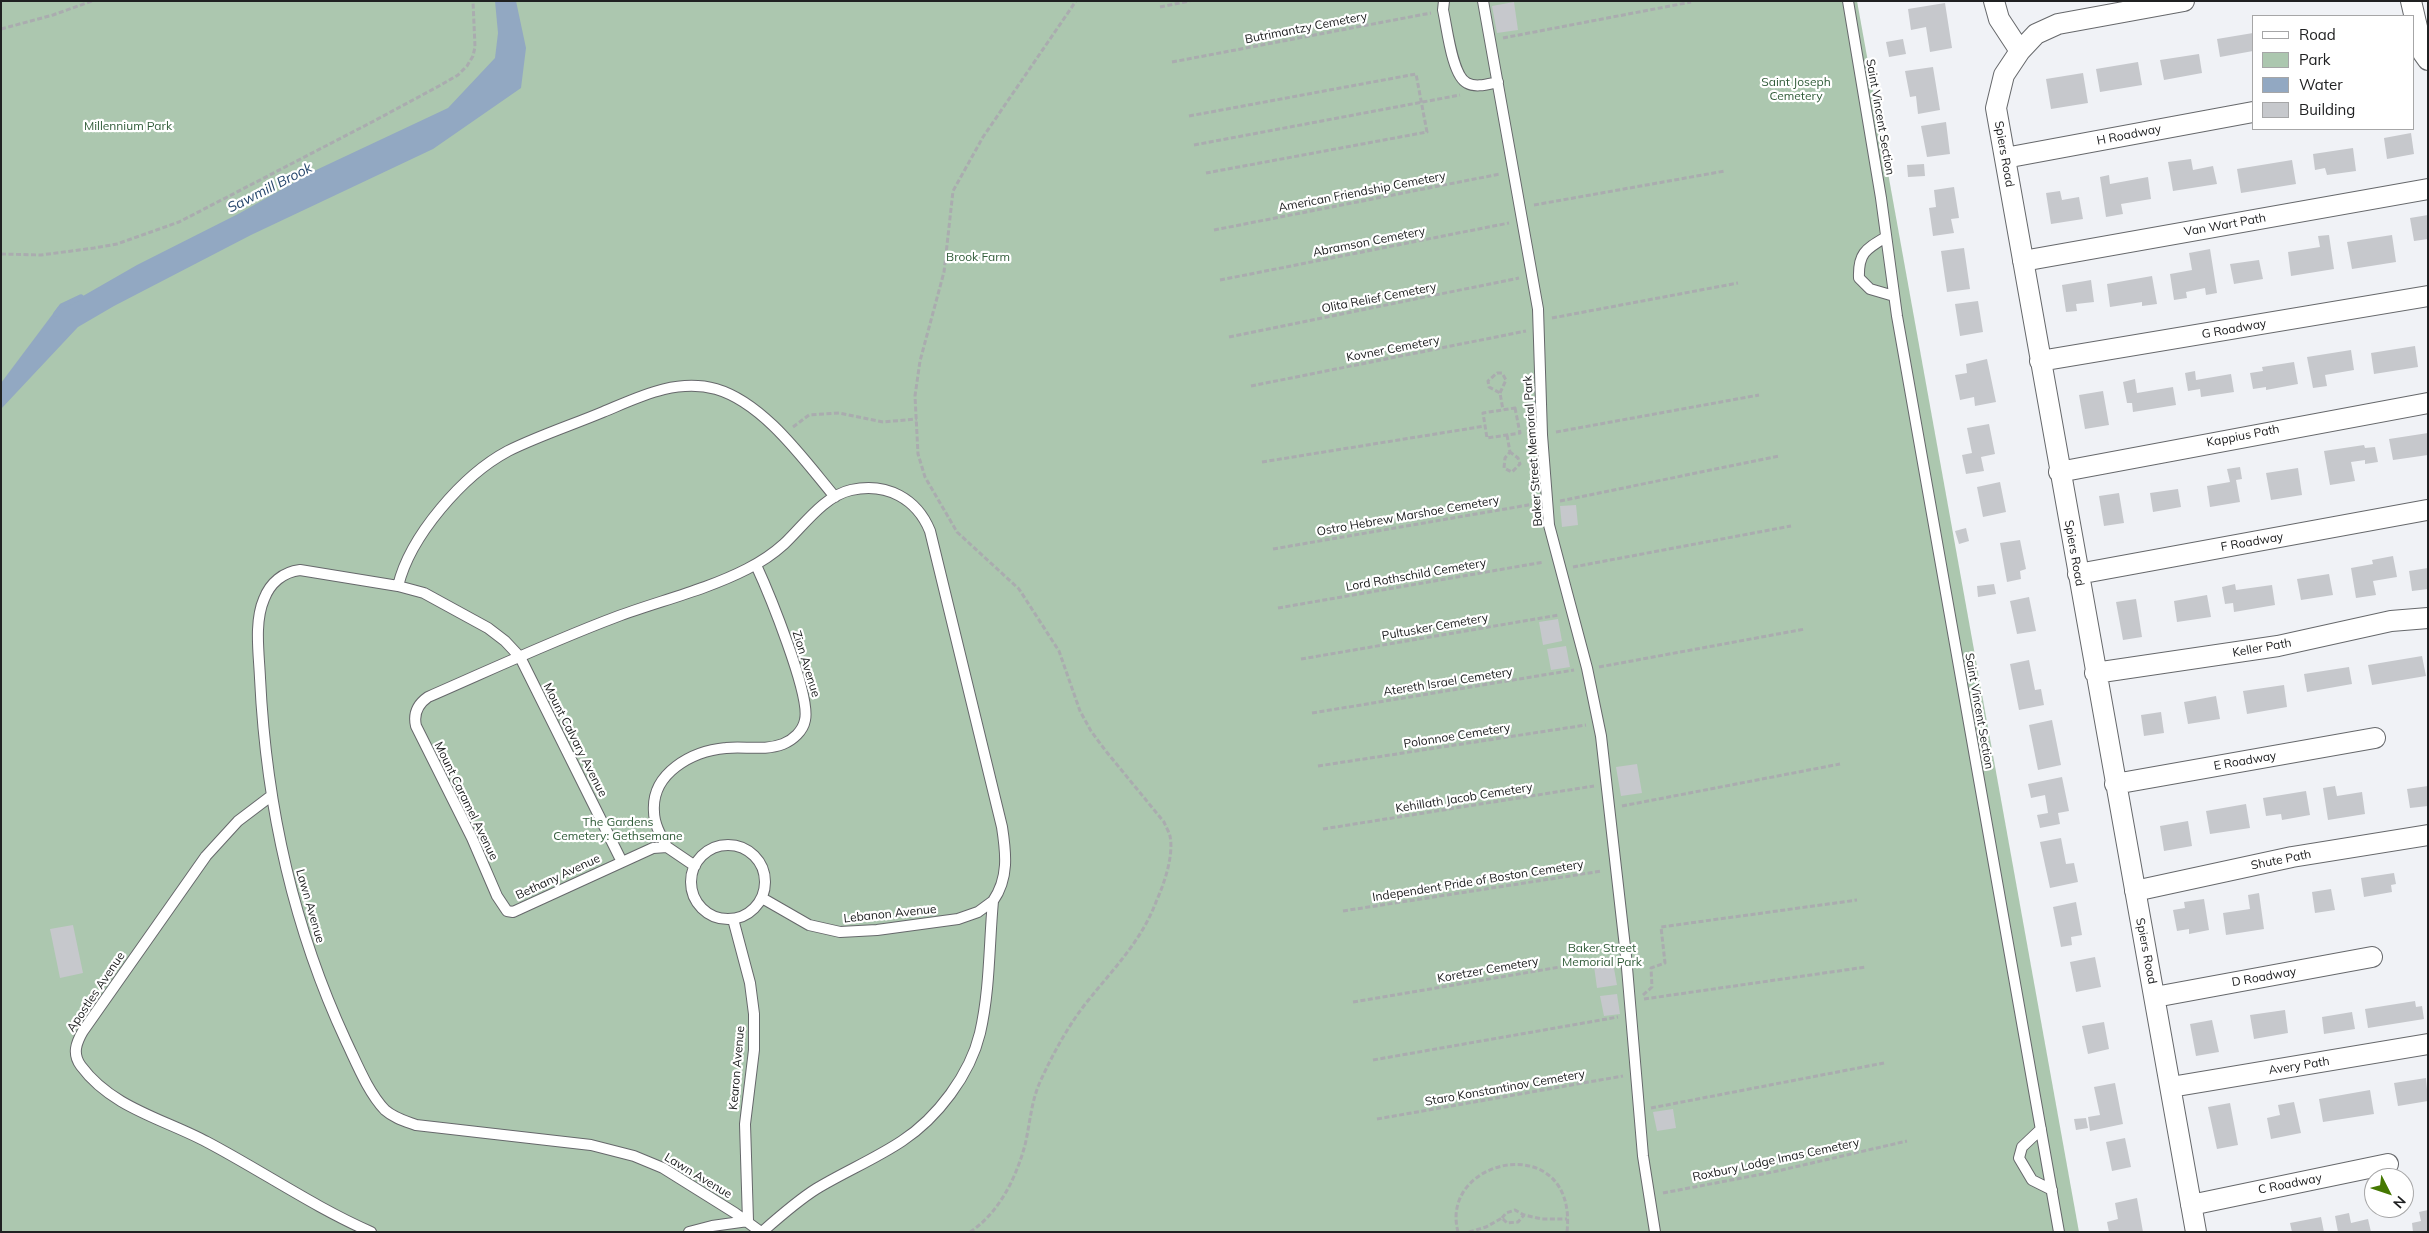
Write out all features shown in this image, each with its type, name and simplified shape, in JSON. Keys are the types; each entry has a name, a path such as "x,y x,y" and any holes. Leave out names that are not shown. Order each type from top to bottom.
{"street":[{"path":"1994,1 1999,19 2020,51"},
{"name":"Spiers Road","path":"2184,1 2058,24 2036,34 2020,51 2004,75 1996,108 2059,472 2196,1232"},
{"path":"2411,1 2423,53 2428,60"},
{"name":"H Roadway","path":"2005,158 2252,112"},
{"name":"Van Wart Path","path":"2022,261 2428,189"},
{"name":"G Roadway","path":"2040,362 2428,296"},
{"name":"Kappius Path","path":"2059,472 2428,403"},
{"name":"F Roadway","path":"2078,574 2427,510"},
{"name":"Keller Path","path":"2095,673 2278,646 2391,621 2428,618"},
{"name":"E Roadway","path":"2115,784 2375,738"},
{"name":"Shute Path","path":"2135,891 2292,857 2428,835"},
{"name":"D Roadway","path":"2155,997 2372,957"},
{"name":"Avery Path","path":"2171,1087 2428,1044"},
{"name":"C Roadway","path":"2191,1205 2388,1164"}],"lane":[{"name":"Baker Street Memorial Park","path":"1483,1 1539,324 1542,435 1546,502 1551,536 1587,669 1599,723 1626,956 1639,1110 1649,1196 1656,1232"},
{"name":"Saint Vincent Section","path":"1848,1 1894,296 2059,1232"},
{"path":"1444,6 1457,73 1466,83 1478,85 1498,82"},
{"path":"1886,237 1866,248 1858,263 1859,278 1870,289 1894,296"},
{"path":"398,586 406,559 422,533 455,495 483,468 508,451 646,395 686,386 715,389 746,404 782,436 835,497"},
{"path":"520,657 613,618 756,565 776,551 810,517 835,497 858,489 876,489 894,493 914,504 930,532 1002,827 1006,864 1002,884 993,901 980,1035 969,1063 952,1091 910,1135 814,1191 762,1232"},
{"name":"Zion Avenue","path":"667,847 657,827 653,810 658,788 670,771 689,758 714,749 782,745 794,737 805,720 805,706 801,687 775,609 756,565"},
{"name":"Lawn Avenue","path":"520,657 505,641 488,628 433,596 398,586 300,570 284,574 268,591 260,612 259,658 263,733 271,796 289,880 316,969 351,1052 385,1110 402,1120 428,1127 591,1145 634,1156 663,1168 748,1221 762,1232"},
{"name":"Mount Caramel Avenue","path":"513,912 504,908 496,896 472,838 416,726 415,712 428,697 520,657"},
{"name":"Mount Calvary Avenue","path":"520,657 622,862"},
{"name":"Apostles Avenue","path":"271,796 230,828 183,886 83,1031 76,1045 76,1058 85,1071 99,1085 136,1111 207,1142 371,1232"},
{"path":"730,845 748,850 757,858 763,868 766,880 762,898 750,912 733,919 715,917 704,911 696,901 691,884 695,866 702,856 718,846 730,845"},
{"path":"667,847 695,866"},
{"name":"Bethany Avenue","path":"513,912 653,848 667,847"},
{"name":"Lebanon Avenue","path":"762,898 808,925 840,932 878,930 958,918 978,912 993,901"},
{"name":"Kearon Avenue","path":"733,919 752,993 754,1014 754,1050 745,1124 748,1221"},
{"path":"2041,1129 2022,1147 2018,1158 2032,1180 2052,1190"},
{"path":"689,1232 712,1226 748,1221"}],"path":[{"path":"1,29 54,15 92,1"},
{"path":"1,254 41,255 117,244 179,222 372,122 458,75 466,66 473,56 475,47 473,1"},
{"path":"970,1232 986,1221 996,1209 1017,1169 1025,1145 1038,1085 1057,1046 1085,1005 1125,958 1148,922 1170,855 1170,836 1156,810 1104,750 1080,711 1058,651 1019,589 957,532 925,477 918,454 916,396 920,361 944,272 953,191 983,137 1076,1"},
{"path":"1160,7 1190,1"},
{"path":"1490,41 1691,2"},
{"name":"Butrimantzy Cemetery","path":"1172,62 1444,6"},
{"path":"1189,116 1416,74 1427,132 1206,173"},
{"path":"1194,145 1459,96 1478,85"},
{"name":"American Friendship Cemetery","path":"1214,230 1513,171"},
{"path":"1520,208 1725,171"},
{"name":"Abramson Cemetery","path":"1220,280 1522,220"},
{"name":"Olita Relief Cemetery","path":"1229,337 1532,276"},
{"name":"Kovner Cemetery","path":"1251,386 1738,283"},
{"path":"1500,394 1490,387 1488,381 1498,372 1502,373 1506,380 1500,394 1503,410"},
{"path":"1542,435 1760,395"},
{"path":"1515,408 1520,433 1488,438 1485,426 1483,413 1515,408"},
{"path":"782,436 809,415 839,413 883,422 917,418"},
{"path":"1262,462 1485,426"},
{"path":"1507,435 1510,452 1518,458 1520,464 1512,472 1504,468 1505,458 1510,452"},
{"name":"Ostro Hebrew Marshoe Cemetery","path":"1273,549 1546,502 1780,456"},
{"name":"Lord Rothschild Cemetery","path":"1278,608 1559,565 1791,526"},
{"name":"Pultusker Cemetery","path":"1300,659 1572,613"},
{"name":"Atereth Israel Cemetery","path":"1312,713 1587,669 1805,629"},
{"name":"Polonnoe Cemetery","path":"1318,766 1599,723"},
{"path":"1609,808 1840,764"},
{"name":"Kehillath Jacob Cemetery","path":"1323,829 1606,784"},
{"name":"Independent Pride of Boston Cemetery","path":"1343,911 1615,869"},
{"path":"1644,1000 1643,994 1652,987 1651,968 1665,963 1661,926 1857,900"},
{"name":"Koretzer Cemetery","path":"1353,1002 1626,956"},
{"path":"1630,1001 1866,967"},
{"path":"1373,1060 1631,1015"},
{"path":"1639,1110 1884,1063"},
{"name":"Staro Konstantinov Cemetery","path":"1377,1119 1636,1073"},
{"name":"Roxbury Lodge Imas Cemetery","path":"1649,1196 1773,1172 1907,1140"},
{"path":"1458,1232 1456,1210 1466,1187 1479,1175 1508,1166 1528,1165 1548,1174 1559,1187 1567,1219 1568,1232"},
{"path":"1470,1232 1486,1227 1502,1218 1506,1213 1516,1210 1524,1215 1546,1220 1567,1219"},
{"path":"1502,1218 1511,1224 1521,1220 1524,1215"}],"green space":[{"path":"1,1 1857,1 2079,1232 1,1232"}],"water":[{"path":"495,1 516,1 526,48 521,88 433,149 251,235 114,306 78,327 1,409 1,383 58,307 62,308 137,265 240,213 314,171 448,108 495,58 498,33"}],"building":[{"path":"1514,2 1518,30 1497,33 1492,6"},
{"path":"1945,3 1952,48 1930,52 1926,27 1911,30 1908,9"},
{"path":"2252,33 2252,51 2220,57 2217,39"},
{"path":"1903,39 1906,54 1889,57 1886,42"},
{"path":"2199,54 2202,73 2164,80 2160,60"},
{"path":"2138,62 2142,85 2100,92 2096,69"},
{"path":"1933,67 1940,110 1918,114 1916,96 1910,97 1905,71"},
{"path":"2083,73 2088,103 2051,109 2046,79"},
{"path":"1946,122 1950,154 1927,157 1921,126"},
{"path":"2411,133 2414,154 2387,159 2384,138"},
{"path":"2353,148 2356,171 2327,175 2325,168 2315,170 2313,154"},
{"path":"2191,159 2193,170 2213,166 2217,184 2173,191 2168,162"},
{"path":"2292,160 2296,184 2241,193 2237,169"},
{"path":"1924,164 1925,176 1908,177 1907,165"},
{"path":"2109,175 2110,184 2148,177 2151,199 2121,204 2123,214 2106,217 2100,177"},
{"path":"1954,187 1959,218 1951,219 1954,233 1933,236 1929,208 1936,207 1934,190"},
{"path":"2060,191 2062,200 2079,197 2083,219 2051,224 2046,193"},
{"path":"2428,215 2428,239 2414,241 2410,218"},
{"path":"2329,235 2334,269 2291,276 2288,252 2320,247 2318,236"},
{"path":"2392,235 2396,262 2352,269 2347,242"},
{"path":"1964,248 1970,289 1947,292 1941,251"},
{"path":"2210,249 2217,293 2206,295 2205,288 2186,292 2187,298 2174,300 2170,274 2192,270 2189,253"},
{"path":"2259,260 2263,279 2234,284 2230,264"},
{"path":"2152,276 2157,304 2142,306 2142,302 2110,307 2107,284"},
{"path":"2091,280 2094,302 2076,304 2077,311 2066,312 2062,285"},
{"path":"1978,301 1983,332 1960,336 1955,304"},
{"path":"2415,346 2418,367 2374,374 2371,353"},
{"path":"2351,350 2354,370 2325,375 2327,386 2313,388 2307,357"},
{"path":"1987,359 1996,402 1975,406 1974,397 1960,400 1955,375 1967,373 1966,364"},
{"path":"2294,362 2298,384 2266,390 2266,387 2253,389 2250,373 2263,371 2262,367"},
{"path":"2195,371 2196,380 2231,374 2234,392 2201,397 2200,389 2188,391 2185,373"},
{"path":"2135,379 2137,393 2173,387 2176,405 2133,412 2132,403 2127,403 2123,382"},
{"path":"2103,391 2109,425 2085,429 2079,395"},
{"path":"1989,424 1995,454 1981,457 1984,471 1966,474 1962,455 1972,453 1967,428"},
{"path":"2428,433 2428,455 2393,460 2389,439"},
{"path":"2364,445 2365,448 2375,447 2378,462 2365,464 2365,460 2351,462 2355,481 2330,485 2324,451"},
{"path":"2240,467 2242,479 2236,480 2240,502 2210,507 2207,486 2230,482 2227,469"},
{"path":"2298,468 2302,495 2271,500 2266,473"},
{"path":"2000,482 2006,512 1983,517 1977,487"},
{"path":"2178,489 2181,507 2153,512 2150,493"},
{"path":"2119,493 2124,523 2104,526 2099,496"},
{"path":"1576,505 1578,525 1562,527 1560,506"},
{"path":"1966,528 1969,541 1959,544 1955,531"},
{"path":"2020,540 2026,569 2020,571 2021,579 2007,582 2000,543"},
{"path":"2393,556 2397,577 2373,581 2376,595 2356,598 2351,568 2373,564 2372,560"},
{"path":"2428,568 2428,589 2412,591 2409,571"},
{"path":"2329,574 2333,595 2301,600 2297,579"},
{"path":"1994,584 1996,594 1978,597 1977,586"},
{"path":"2235,584 2236,590 2272,585 2275,605 2234,612 2233,603 2225,604 2222,587"},
{"path":"2207,595 2211,617 2177,622 2174,601"},
{"path":"2029,597 2036,631 2017,634 2010,601"},
{"path":"2136,599 2142,637 2123,640 2116,602"},
{"path":"1558,619 1562,641 1543,645 1539,622"},
{"path":"1566,646 1570,667 1551,670 1547,649"},
{"path":"2422,656 2426,676 2372,685 2368,665"},
{"path":"2029,660 2035,690 2041,689 2044,705 2019,710 2010,664"},
{"path":"2349,667 2352,684 2307,692 2304,674"},
{"path":"2284,685 2287,707 2247,714 2243,691"},
{"path":"2216,696 2220,719 2188,724 2184,702"},
{"path":"2161,712 2164,733 2144,736 2141,715"},
{"path":"2052,720 2061,765 2038,770 2029,725"},
{"path":"1637,764 1642,793 1621,796 1616,767"},
{"path":"2062,777 2069,811 2058,813 2060,824 2040,828 2037,815 2048,813 2045,795 2031,798 2028,784"},
{"path":"2335,786 2337,796 2362,792 2365,814 2328,820 2323,788"},
{"path":"2428,786 2428,806 2410,808 2407,789"},
{"path":"2306,791 2310,815 2282,820 2281,814 2266,816 2263,798"},
{"path":"2246,804 2250,828 2210,834 2206,811"},
{"path":"2188,821 2192,846 2164,851 2160,826"},
{"path":"2061,838 2066,864 2074,863 2078,882 2050,888 2040,842"},
{"path":"2394,873 2396,884 2391,885 2392,892 2364,897 2361,878"},
{"path":"2331,889 2335,910 2315,913 2312,892"},
{"path":"2259,893 2264,929 2226,935 2223,913 2250,909 2248,895"},
{"path":"2204,899 2209,930 2189,934 2189,929 2177,931 2173,910 2185,908 2184,902"},
{"path":"2076,902 2082,935 2071,937 2072,945 2061,947 2053,907"},
{"path":"73,925 83,973 60,978 50,929"},
{"path":"2095,957 2101,987 2076,992 2070,962"},
{"path":"1613,963 1617,985 1597,988 1594,966"},
{"path":"1617,994 1620,1014 1604,1016 1600,996"},
{"path":"2415,1001 2416,1007 2422,1006 2424,1019 2368,1028 2365,1009"},
{"path":"2285,1010 2288,1033 2254,1039 2250,1015"},
{"path":"2352,1012 2355,1029 2324,1034 2322,1017"},
{"path":"2212,1020 2219,1052 2196,1056 2190,1024"},
{"path":"2104,1022 2109,1049 2088,1054 2082,1026"},
{"path":"2426,1078 2428,1101 2398,1106 2394,1083"},
{"path":"2115,1083 2123,1124 2090,1131 2088,1117 2100,1115 2094,1087"},
{"path":"2370,1090 2374,1114 2323,1122 2319,1099"},
{"path":"2294,1102 2301,1133 2271,1139 2267,1118 2280,1115 2278,1105"},
{"path":"2230,1103 2238,1145 2217,1149 2208,1107"},
{"path":"1673,1109 1676,1128 1657,1131 1653,1112"},
{"path":"2086,1118 2088,1128 2076,1130 2074,1119"},
{"path":"2125,1138 2131,1167 2112,1171 2106,1142"},
{"path":"2137,1198 2143,1232 2109,1232 2107,1222 2118,1219 2115,1203"},
{"path":"2428,1210 2428,1232 2413,1232 2412,1223 2421,1221 2419,1212"},
{"path":"2349,1213 2351,1223 2368,1219 2371,1232 2338,1232 2335,1216"},
{"path":"2321,1217 2324,1232 2292,1232 2290,1223"}],"waterway":[{"name":"Sawmill Brook","path":"56,314 62,306 81,297"}],"park label":[{"name":"Saint Joseph Cemetery","path":"1796,89"},
{"name":"Millennium Park","path":"128,126"},
{"name":"Brook Farm","path":"978,257"},
{"name":"The Gardens Cemetery: Gethsemane","path":"618,829"}]}
